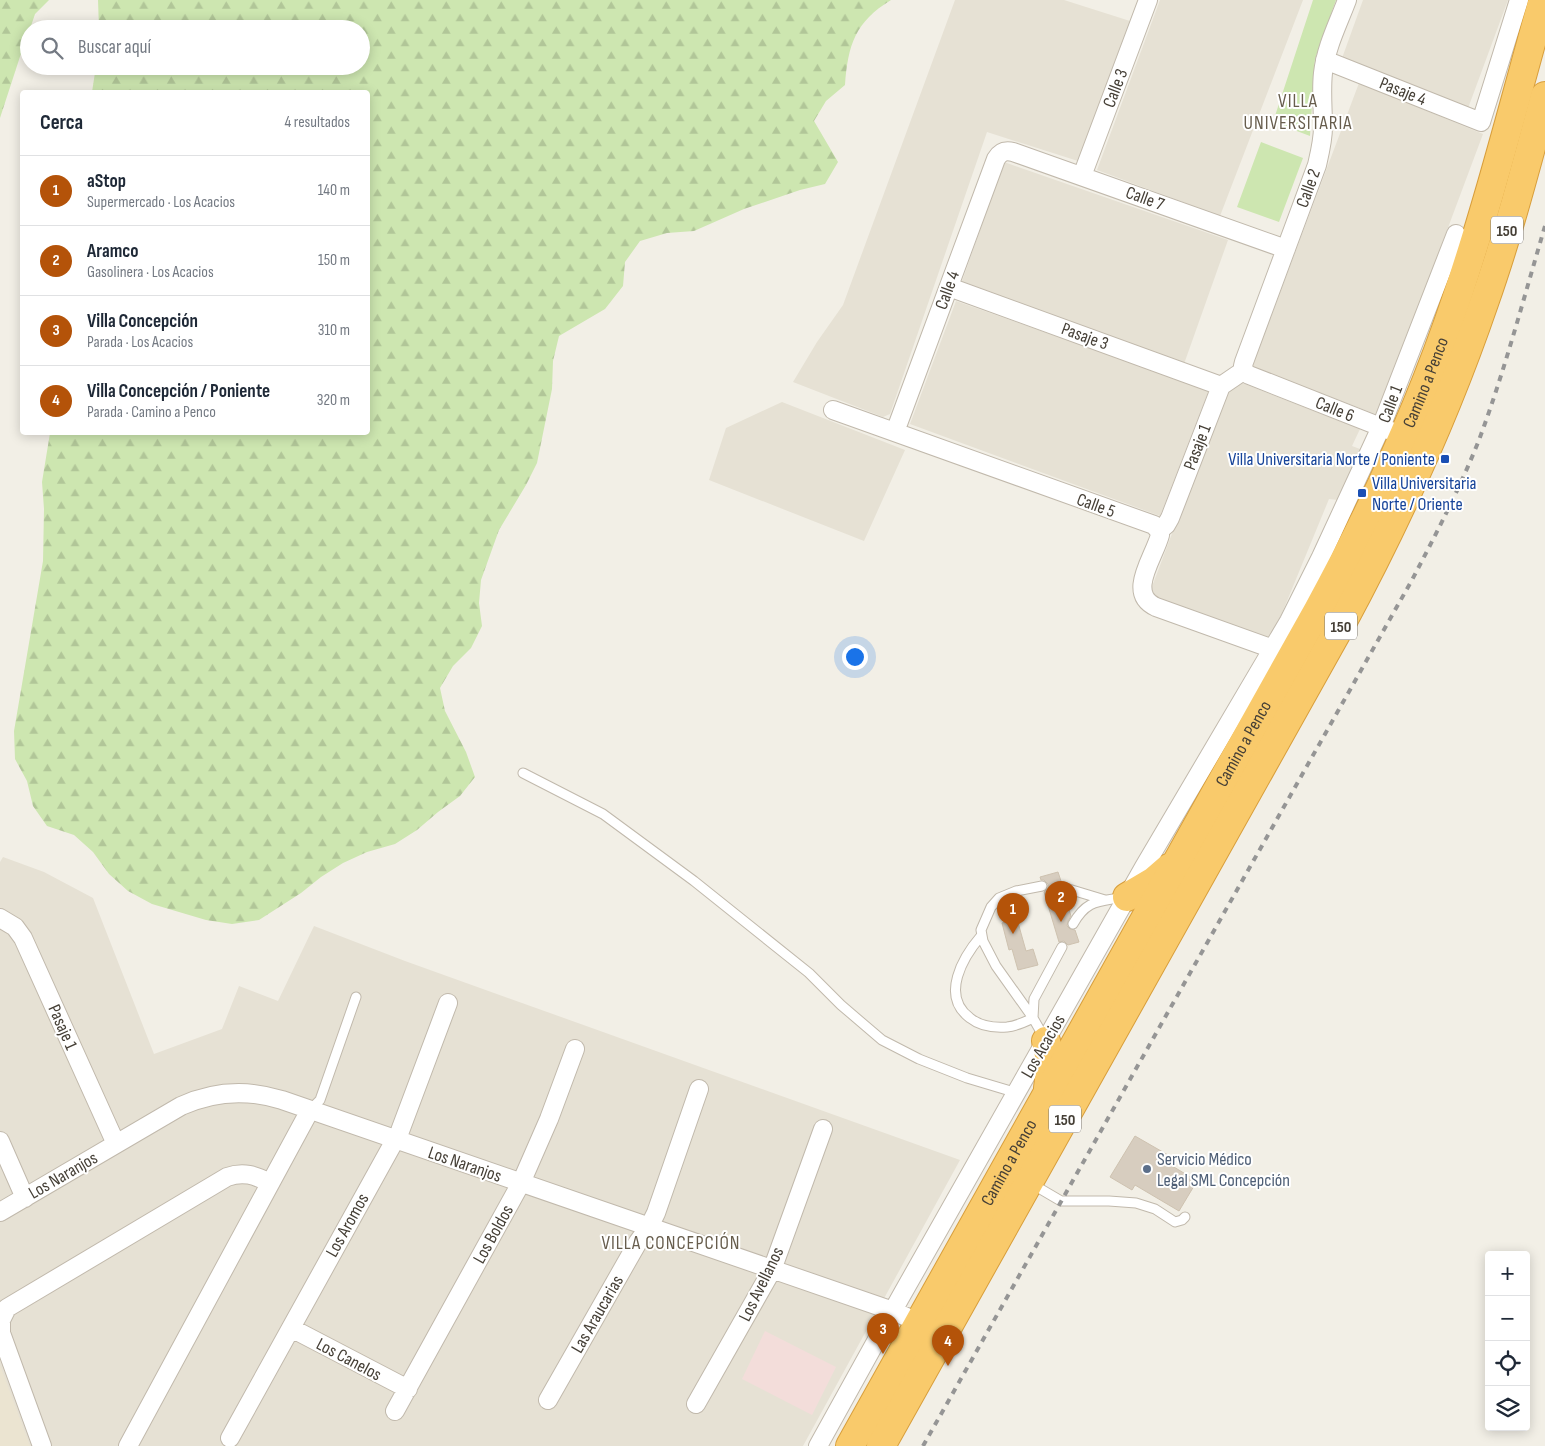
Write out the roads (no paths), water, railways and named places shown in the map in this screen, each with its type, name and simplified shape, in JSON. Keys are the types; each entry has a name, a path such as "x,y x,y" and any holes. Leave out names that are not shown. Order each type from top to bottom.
{"highway":[{"name":"Camino a Penco","path":"850,1446 1339,573 1366,519 1392,432 1437,352 1475,241 1544,0"},
{"name":"Camino a Penco","path":"881,1446 1342,625 1392,527 1463,362 1484,303 1517,199 1545,96"},
{"path":"1118,899 1154,880 1178,861"},
{"path":"1040,1030 1050,1058 1051,1075 1046,1096"}],"street":[{"name":"Calle 3","path":"1082,176 1148,0"},
{"name":"Calle 2","path":"1243,370 1242,366 1314,175 1323,129 1322,80 1325,60 1347,0"},
{"name":"Pasaje 4","path":"1325,60 1481,122 1519,0"},
{"name":"Calle 7","path":"1003,152 1013,152 1286,249"},
{"name":"Calle 4","path":"895,432 996,159 1003,152"},
{"name":"Calle 1","path":"1273,649 1321,557 1392,432 1456,234"},
{"name":"Pasaje 3","path":"948,287 1221,386"},
{"name":"Calle 6","path":"1243,370 1258,378 1428,446"},
{"path":"1221,386 1243,370"},
{"name":"Pasaje 1","path":"1159,530 1166,525 1170,518 1221,386"},
{"name":"Calle 5","path":"833,410 1154,525 1159,530"},
{"path":"1159,530 1159,539 1142,584 1142,594 1148,602 1156,607 1273,649"},
{"name":"Los Acacios","path":"818,1446 1017,1093 1040,1030 1118,899 1273,649"},
{"name":"Pasaje 1","path":"0,918 16,927 23,938 116,1144"},
{"name":"Los Aromos","path":"230,1438 404,1122 448,1003"},
{"name":"Los Boldos","path":"396,1411 521,1183 549,1119 575,1049"},
{"name":"Las Araucarias","path":"548,1400 656,1213 699,1089"},
{"name":"Los Naranjos","path":"0,1212 181,1106 217,1094 236,1092 256,1094 269,1096 893,1311 944,1334"},
{"path":"128,1446 310,1110"},
{"name":"Los Avellanos","path":"696,1404 772,1270 823,1129"},
{"path":"0,1141 25,1198"},
{"path":"42,1446 1,1333 1,1320 7,1308 227,1177 244,1174 260,1177 270,1182"},
{"name":"Los Canelos","path":"291,1328 408,1390"}],"lane":[{"path":"523,773 603,814 694,881 809,973 882,1040 919,1059 951,1072 1017,1093"},
{"path":"1040,1030 996,966 982,942 981,936 983,924 991,907 999,898 1016,891 1042,886"},
{"path":"1062,887 1118,899"},
{"path":"1073,924 1085,907 1091,903 1118,899"},
{"path":"981,936 964,960 957,980 956,998 962,1011 976,1023 1040,1030"},
{"path":"1040,1030 1034,998 1062,947"},
{"path":"310,1110 320,1100 356,997"},
{"path":"1030,1182 1060,1202 1109,1201 1136,1203 1155,1209 1175,1222 1185,1218"}],"railway":[{"path":"923,1446 1430,545 1456,493 1479,440 1506,360 1545,226"}],"place":[{"name":"Villa Universitaria Norte / Poniente","path":"1445,459"},
{"name":"Villa Universitaria Norte / Oriente","path":"1362,493"},
{"name":"Aramco","path":"1061,922"},
{"name":"aStop","path":"1013,934"},
{"name":"Servicio Médico Legal SML Concepción","path":"1147,1169"},
{"name":"Villa Concepción","path":"883,1354"},
{"name":"Villa Concepción / Poniente","path":"948,1366"}],"district":[{"name":"VILLA UNIVERSITARIA","path":"1298,111"},
{"name":"VILLA CONCEPCIÓN","path":"671,1242"}]}
